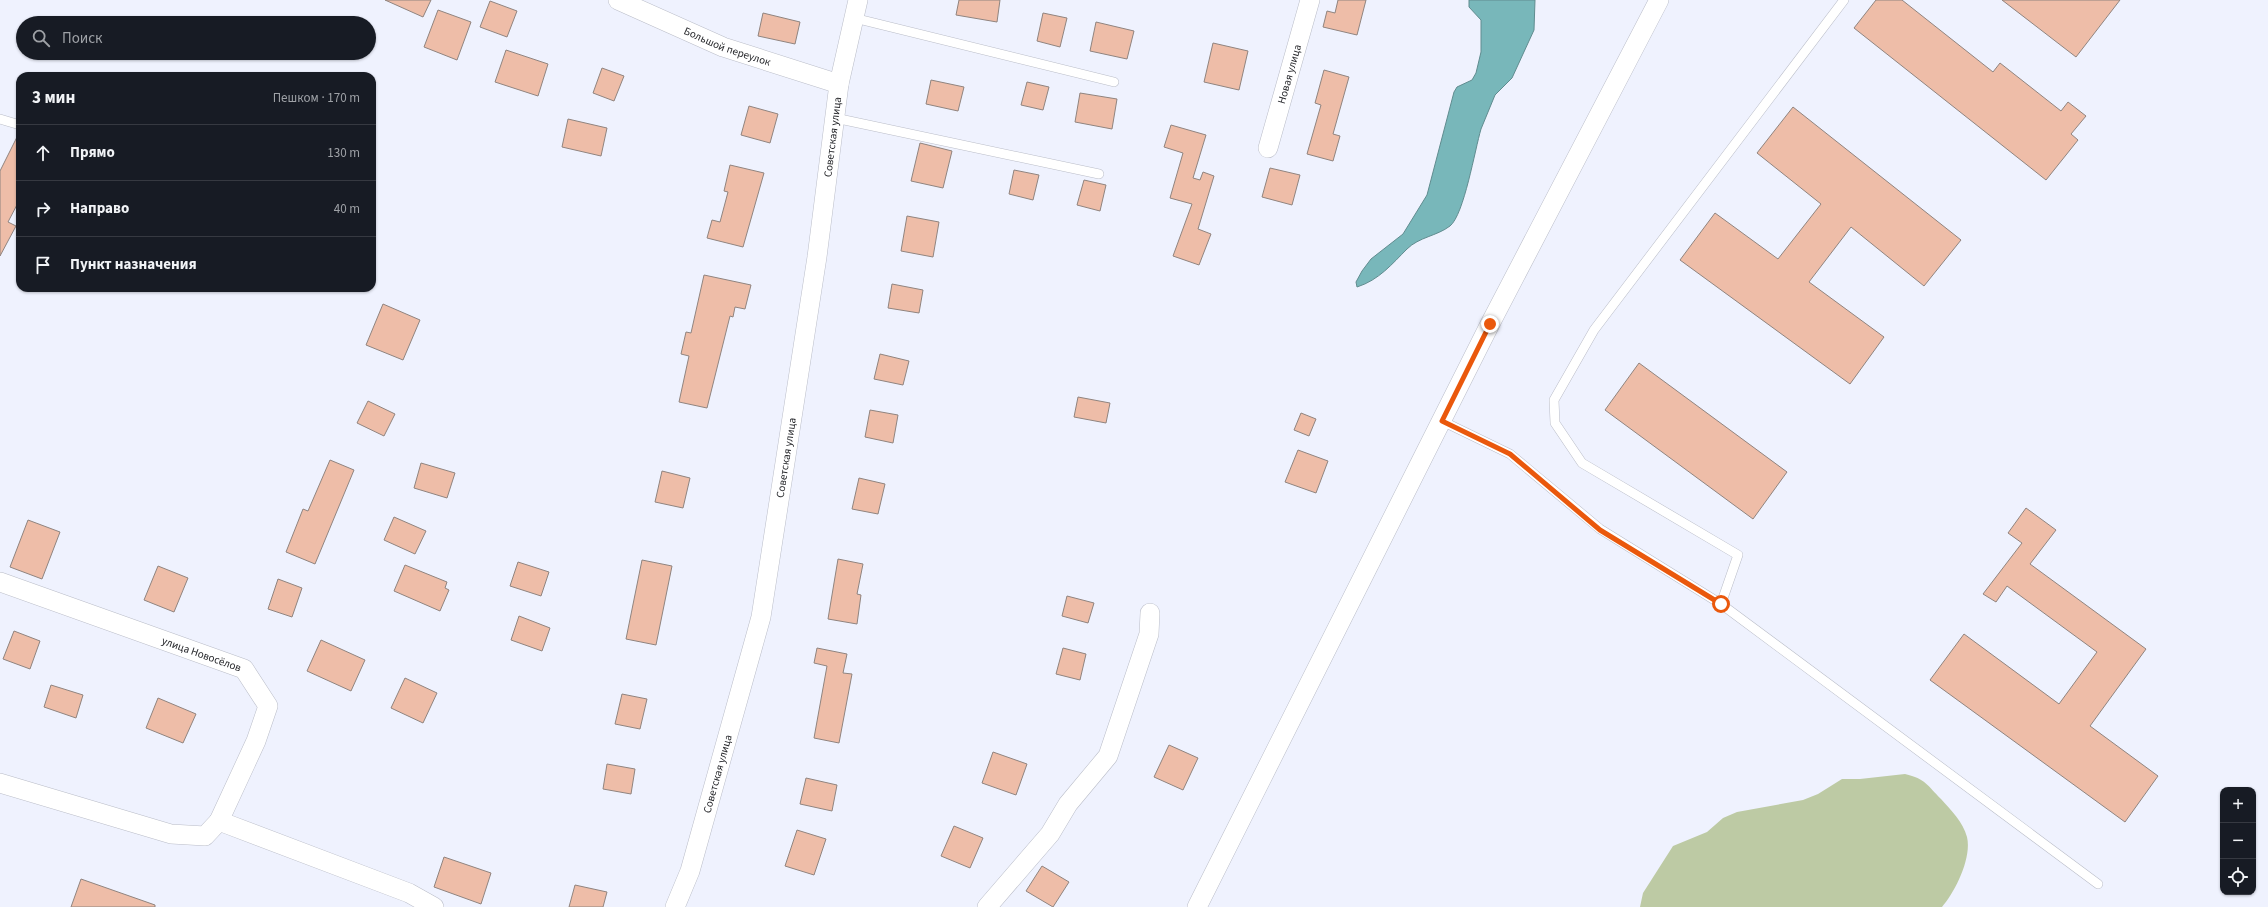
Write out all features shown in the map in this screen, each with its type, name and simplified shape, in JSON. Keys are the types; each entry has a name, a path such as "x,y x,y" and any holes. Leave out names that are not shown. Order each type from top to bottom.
{"street":[{"name":"Большой переулок","path":"618,0 723,47 839,84"},
{"name":"Новая улица","path":"1268,148 1310,0"},
{"path":"1197,907 1442,421 1659,0"},
{"name":"Советская улица","path":"675,907 690,871 761,617 817,257 839,84 856,9"},
{"name":"улица Новосёлов","path":"0,582 244,669 268,706 256,741 220,821"},
{"path":"987,907 1050,834 1068,804 1108,756 1148,634 1150,613"},
{"path":"0,783 171,834 205,836 220,821 409,893 434,907"}],"lane":[{"path":"1721,604 1738,554 1582,463 1555,423 1554,400 1594,330 1844,0"},
{"path":"856,9 1114,82"},
{"path":"835,118 1099,174"},
{"path":"0,119 16,124"},
{"path":"1442,421 1510,454 1600,530 1721,604 2098,884"}],"green space":[{"path":"1905,774 1922,780 1929,786 1956,816 1963,826 1967,837 1968,845 1965,864 1957,884 1942,907 1640,907 1643,893 1673,846 1707,832 1723,818 1737,812 1803,800 1818,794 1842,779 1860,779"}],"water":[{"path":"1469,0 1535,0 1534,30 1512,78 1495,95 1481,129 1464,196 1455,219 1450,226 1412,245 1379,276 1357,287 1356,282 1371,259 1403,234 1427,195 1454,92 1457,87 1472,80 1476,73 1481,52 1481,20 1469,7"}],"building":[{"path":"385,0 431,0 423,17"},
{"path":"959,0 1000,0 997,22 956,15"},
{"path":"1338,0 1366,0 1357,35 1323,27 1327,11 1335,13"},
{"path":"1876,0 1902,0 1993,72 2000,63 2061,111 2068,102 2086,116 2071,134 2078,140 2046,180 1854,28"},
{"path":"2002,0 2120,0 2076,57"},
{"path":"490,1 517,11 507,37 480,27"},
{"path":"438,10 471,22 457,60 424,47"},
{"path":"763,13 800,22 795,44 758,36"},
{"path":"1043,13 1067,18 1060,47 1037,41"},
{"path":"1096,22 1134,31 1127,59 1090,51"},
{"path":"1213,43 1248,51 1239,90 1204,82"},
{"path":"506,50 548,64 538,96 495,82"},
{"path":"602,68 624,76 614,101 593,93"},
{"path":"1324,70 1349,77 1333,134 1340,136 1333,161 1307,154 1321,105 1315,103"},
{"path":"931,80 964,87 958,111 926,104"},
{"path":"1027,82 1049,87 1043,110 1021,105"},
{"path":"1080,93 1117,99 1112,129 1075,122"},
{"path":"749,106 778,114 770,143 741,135"},
{"path":"1793,107 1961,240 1924,286 1851,227 1809,282 1884,337 1850,384 1680,260 1715,213 1778,259 1821,204 1757,153"},
{"path":"568,119 607,128 601,156 562,147"},
{"path":"1171,125 1206,135 1193,178 1200,180 1203,172 1214,176 1198,229 1211,234 1199,265 1173,256 1192,204 1170,198 1183,153 1164,147"},
{"path":"16,139 16,207 8,222 16,226 0,256 0,171"},
{"path":"920,143 952,151 943,188 911,181"},
{"path":"730,165 764,173 743,247 707,238 712,220 720,222 728,192 724,191"},
{"path":"1270,168 1300,175 1292,205 1262,197"},
{"path":"1014,170 1039,175 1033,200 1009,194"},
{"path":"1084,180 1106,185 1100,211 1077,205"},
{"path":"907,216 939,222 933,257 901,251"},
{"path":"704,275 751,285 745,309 735,307 733,317 730,316 707,408 679,402 689,356 681,354 686,332 691,333"},
{"path":"892,284 923,290 919,313 888,308"},
{"path":"383,304 420,320 403,360 366,345"},
{"path":"880,354 909,361 903,385 874,379"},
{"path":"1639,363 1787,472 1753,519 1605,410"},
{"path":"1078,397 1110,403 1106,423 1074,417"},
{"path":"368,401 395,414 384,436 357,423"},
{"path":"870,410 898,415 893,443 865,437"},
{"path":"1301,413 1316,419 1309,436 1294,430"},
{"path":"1298,450 1328,461 1316,493 1285,482"},
{"path":"330,460 354,470 315,564 286,552 303,509 308,511"},
{"path":"421,463 455,473 447,498 414,488"},
{"path":"662,471 690,478 683,508 655,502"},
{"path":"859,478 885,484 878,514 852,509"},
{"path":"2026,508 2056,530 2030,564 2146,649 2090,726 2158,776 2125,822 1930,680 1964,634 2059,704 2097,652 2007,586 1996,602 1983,594 2022,543 2008,533"},
{"path":"394,517 426,531 415,554 384,540"},
{"path":"28,520 60,532 42,579 10,567"},
{"path":"838,559 863,564 857,594 861,595 857,624 828,619"},
{"path":"642,560 672,566 656,645 626,639"},
{"path":"518,562 549,572 541,596 510,586"},
{"path":"405,565 447,582 445,588 449,590 440,611 394,591"},
{"path":"158,566 188,578 174,612 144,600"},
{"path":"278,579 302,588 292,617 268,609"},
{"path":"1067,596 1094,603 1088,623 1062,616"},
{"path":"519,616 550,628 542,651 511,640"},
{"path":"14,631 40,641 30,669 3,659"},
{"path":"321,640 365,660 351,691 307,671"},
{"path":"817,648 847,654 843,673 852,674 839,743 814,738 827,666 814,663"},
{"path":"1063,648 1086,654 1080,680 1056,674"},
{"path":"405,678 437,693 423,723 391,708"},
{"path":"51,685 83,695 76,718 44,707"},
{"path":"622,694 647,699 640,729 615,724"},
{"path":"158,698 196,714 183,743 146,728"},
{"path":"1169,745 1198,758 1183,790 1154,777"},
{"path":"993,752 1027,764 1016,795 982,783"},
{"path":"607,764 635,769 631,794 603,789"},
{"path":"806,778 837,785 832,811 800,804"},
{"path":"954,826 983,838 970,868 941,856"},
{"path":"797,830 826,839 814,875 785,866"},
{"path":"444,857 491,873 481,904 434,887"},
{"path":"1042,866 1069,882 1053,907 1026,891"},
{"path":"81,879 155,905 155,907 71,907"},
{"path":"575,885 607,892 603,907 569,907"}],"route":[{"path":"1490,324 1442,421 1510,454 1600,530 1721,604"}]}
